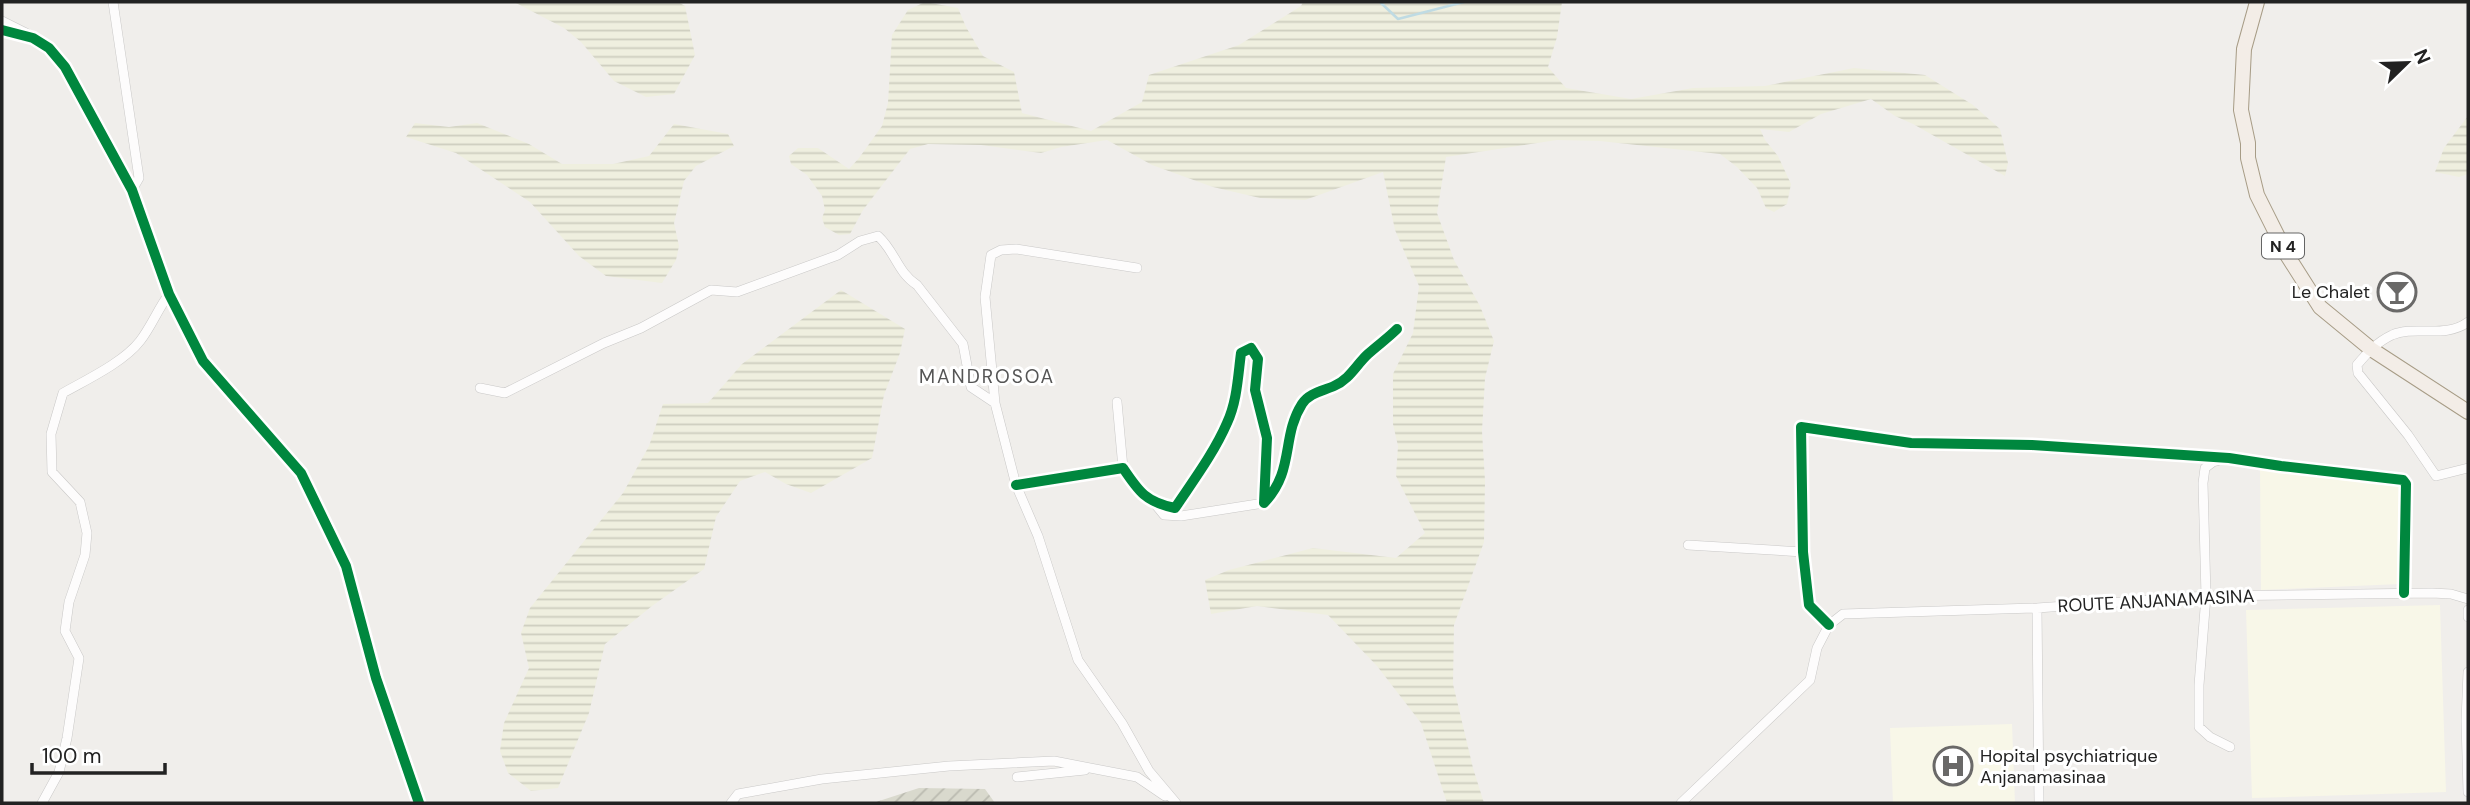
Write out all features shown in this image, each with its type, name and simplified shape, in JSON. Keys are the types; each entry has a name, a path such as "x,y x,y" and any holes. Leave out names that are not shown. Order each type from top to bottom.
{"main road":[{"name":"N 4","path":"2257,2 2244,49 2241,110 2257,195 2287,255 2320,307 2371,349 2468,412"}],"street":[{"path":"113,2 139,178 132,190"},
{"path":"2,21 22,29 49,48 65,67 132,190 169,294 203,361 301,473 307,484 346,566 376,678 419,803"},
{"path":"2,30 33,38"},
{"path":"480,388 505,393 604,343 641,328 711,290 737,292 838,255 860,241 878,236 889,246 897,267 916,285 963,344 971,387 995,403"},
{"path":"1137,268 1016,249 1001,250 991,255 985,297 995,403 1016,485 1038,536 1078,660 1122,723 1149,771 1175,803"},
{"path":"42,803 59,772 67,738 79,658 65,631 69,602 85,555 87,533 80,502 52,472 51,434 63,393 132,351 169,294"},
{"path":"2468,322 2458,329 2394,334 2371,349 2357,365 2358,373 2408,435 2436,476 2468,468"},
{"path":"1117,402 1124,468 1137,488 1164,515 1181,516 1264,503 1276,490 1283,475 1290,436 1302,403 1316,392 1335,386 1353,374 1366,355 1397,329"},
{"path":"1155,504 1175,508 1207,460 1228,422 1241,353 1251,348 1258,359 1255,390 1267,438 1264,503"},
{"path":"1681,803 1810,680 1817,648 1829,625 1809,605 1803,552 1801,427 1911,443 2032,445 2229,458 2403,480 2406,484 2403,593"},
{"path":"2229,458 2213,462 2205,468 2203,483 2206,596 2199,685 2199,727 2210,737 2230,747"},
{"path":"1016,485 1124,468"},
{"path":"1688,545 1803,552"},
{"name":"ROUTE ANJANAMASINA","path":"1829,625 1843,614 2037,608 2206,596 2403,593 2451,594 2468,599"},
{"path":"2037,608 2039,803"},
{"path":"2468,610 2468,617"},
{"path":"2468,672 2468,792"},
{"path":"731,803 738,794 822,779 949,766 1054,761 1137,777 1175,803"},
{"path":"1017,777 1093,769"}],"shaded area":[{"path":"2260,465 2399,483 2400,584 2261,590"},
{"path":"2440,605 2446,792 2252,798 2246,610"},
{"name":"Hopital psychiatrique Anjanamasinaa","path":"2012,724 2015,803 1893,803 1890,728"},
{"path":"919,788 985,789 995,803 873,803"}],"green space":[{"path":"514,2 678,2 685,6 695,55 674,94 646,97 614,81 581,42 564,28"},
{"path":"925,2 958,8 983,56 1014,72 1022,113 1091,131 1142,102 1149,75 1239,45 1301,6 1303,2 1562,2 1557,37 1548,67 1566,88 1631,99 1693,88 1765,86 1854,68 1925,75 1973,105 2000,129 2008,163 2005,176 1895,116 1871,99 1821,114 1789,132 1760,129 1778,156 1791,184 1787,204 1774,212 1766,208 1757,188 1720,154 1600,141 1557,140 1446,157 1437,213 1454,260 1480,306 1494,341 1485,378 1482,431 1484,542 1454,625 1453,684 1484,803 1447,803 1421,723 1377,666 1328,615 1257,606 1211,614 1205,580 1229,570 1313,548 1396,558 1425,533 1396,476 1398,446 1393,424 1393,374 1413,333 1419,286 1395,230 1383,172 1305,200 1260,198 1213,187 1152,165 1107,140 1041,153 981,145 928,144 910,149 863,210 850,234 839,235 825,227 822,218 825,210 822,196 807,175 791,164 789,156 798,148 818,148 849,169 859,158 882,126 888,103 892,35 908,10"},
{"path":"2468,116 2468,174 2459,177 2435,172 2444,148"},
{"path":"415,123 449,127 477,123 529,144 562,164 613,164 649,156 674,124 728,134 734,146 696,166 684,181 674,223 679,246 676,260 662,283 606,276 579,256 530,202 456,153 406,137"},
{"path":"841,290 905,329 900,353 884,395 872,458 811,493 786,484 765,472 740,481 716,517 704,569 605,644 589,713 558,788 531,791 508,773 500,751 504,723 529,668 521,633 530,608 623,493 649,446 663,404 708,403 742,364"}],"waterway":[{"path":"1380,2 1398,19 1464,2"}],"cycle path":[{"path":"2,30 33,38 49,48 65,67 132,190 169,294 203,361 301,473 346,566 376,678 419,803"},
{"path":"1016,485 1123,468 1144,495 1157,503 1175,508 1222,434 1237,389 1241,353 1251,348 1258,359 1255,390 1267,438 1264,503 1280,479 1296,416 1305,400 1344,380 1397,329"},
{"path":"1829,625 1809,605 1803,552 1801,427 1911,443 2032,445 2229,458 2403,480 2406,484 2404,593"}],"place":[{"name":"Le Chalet","path":"2397,292"},
{"name":"Hopital psychiatrique Anjanamasinaa","path":"1953,766"}],"district":[{"name":"MANDROSOA","path":"987,376"}]}
